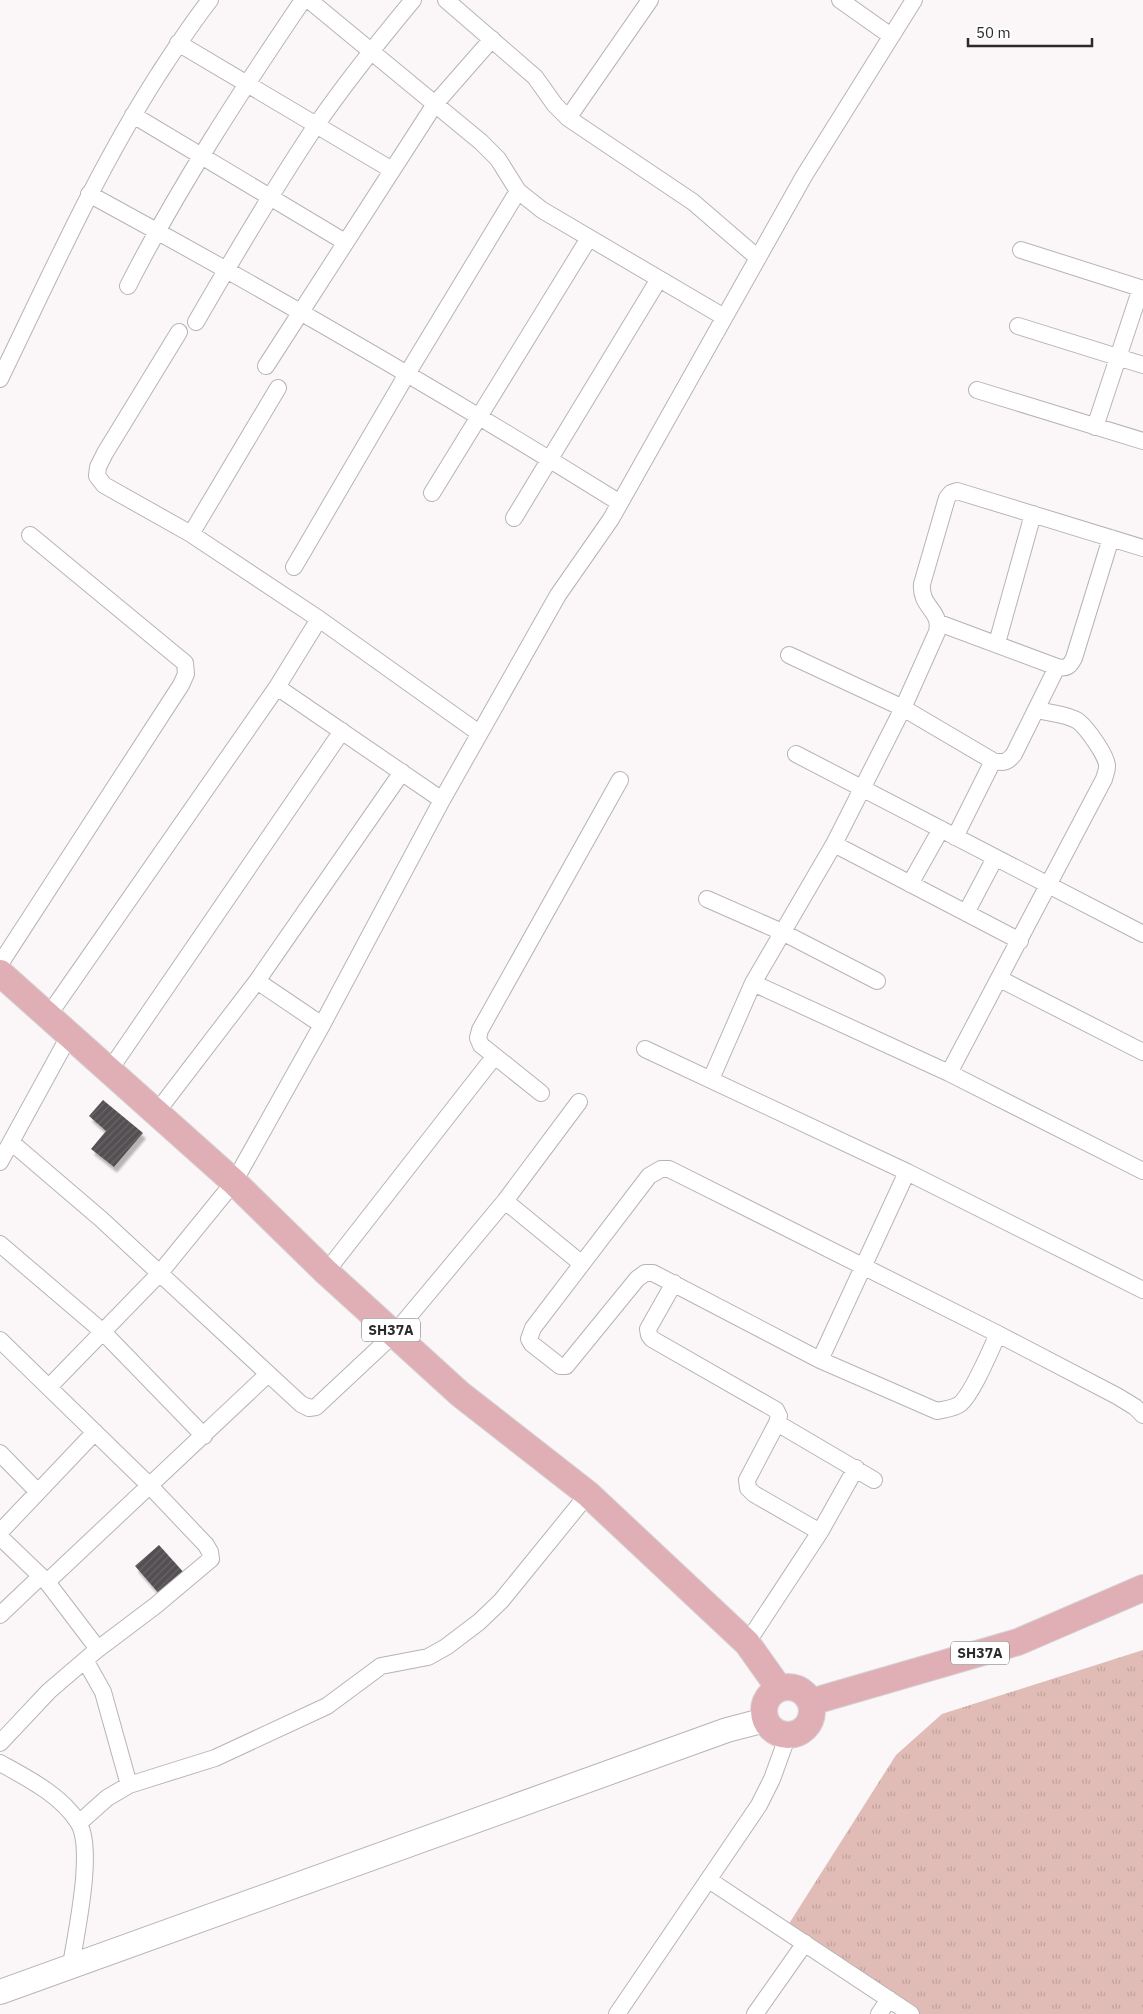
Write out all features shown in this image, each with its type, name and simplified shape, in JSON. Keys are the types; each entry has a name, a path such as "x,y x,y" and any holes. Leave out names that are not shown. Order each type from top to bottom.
{"main road":[{"name":"SH37A","path":"0,973 234,1182 326,1272 460,1394 588,1494 747,1643 779,1688"},
{"name":"SH37A","path":"811,1702 1018,1642 1143,1588"},
{"path":"789,1686 798,1688 806,1694 811,1702 813,1711 811,1720 806,1728 797,1734 778,1733 765,1720 764,1710 766,1701 771,1693 779,1688 789,1686"},
{"path":"0,1992 727,1730 765,1720"}],"street":[{"path":"0,379 89,194 133,115 178,44 210,0"},
{"path":"128,286 156,230 201,156 246,84 303,0"},
{"path":"309,0 481,142 498,159 518,191 542,210 724,318"},
{"path":"196,322 269,197 316,125 371,51 413,0"},
{"path":"446,0 535,77 555,105 568,118 693,202 758,258"},
{"path":"568,118 650,0"},
{"path":"840,0 891,36"},
{"path":"49,1387 159,1274 234,1182 322,1025 442,800 558,595 612,519 804,176 914,0"},
{"path":"266,366 434,104 492,39"},
{"path":"178,44 392,170"},
{"path":"133,115 345,242"},
{"path":"294,567 407,374 518,191"},
{"path":"89,194 226,268 550,459 620,503"},
{"path":"432,493 589,238"},
{"path":"1021,250 1142,289 1096,427"},
{"path":"514,518 659,279"},
{"path":"1018,326 1143,365"},
{"path":"179,332 105,453 96,476 104,485 191,534 319,619 480,733"},
{"path":"191,534 278,388"},
{"path":"977,390 1143,441"},
{"path":"1111,538 1074,658 1071,665 1065,668 1057,667 997,643 939,623 921,593 947,498 950,493 957,491 1033,514 1111,538 1143,548"},
{"path":"997,643 1033,514"},
{"path":"0,964 181,685 186,674 185,663 30,535"},
{"path":"48,1016 277,687 319,619"},
{"path":"710,1079 753,983 834,844 903,708 937,632 939,623"},
{"path":"789,655 903,708 993,761 1003,763 1009,761 1057,667"},
{"path":"277,687 442,800"},
{"path":"949,1073 1000,979 1108,767 1100,747 1078,722 1066,716 1036,710"},
{"path":"109,1072 342,731"},
{"path":"796,754 1143,934"},
{"path":"910,884 948,833 993,761"},
{"path":"156,1114 257,982 402,772"},
{"path":"541,1093 481,1045 478,1038 480,1030 620,780"},
{"path":"834,844 1020,940"},
{"path":"966,912 995,858"},
{"path":"707,899 782,932 878,981"},
{"path":"1000,979 1143,1052"},
{"path":"257,982 322,1025"},
{"path":"753,983 949,1073 1143,1171"},
{"path":"0,1162 69,1036"},
{"path":"645,1049 907,1172 1143,1290"},
{"path":"326,1272 494,1057"},
{"path":"11,1142 101,1219 300,1404 309,1408 323,1403 394,1334 505,1201 579,1102"},
{"path":"998,1334 970,1391 961,1403 950,1409 937,1411 820,1360 653,1273 645,1273 637,1279 566,1366 560,1366 532,1344 529,1339 530,1333 650,1176 661,1169 669,1169 998,1334 1117,1396 1135,1407 1143,1415"},
{"path":"820,1360 907,1172"},
{"path":"505,1201 582,1264"},
{"path":"0,1244 102,1332 204,1436"},
{"path":"674,1284 648,1329 649,1335 652,1339 776,1410 779,1416 777,1423 747,1480 748,1488 754,1494 820,1532"},
{"path":"0,1340 150,1486 206,1545 210,1552 210,1559 155,1606 98,1649 48,1692 0,1743"},
{"path":"0,1615 150,1486 268,1374"},
{"path":"777,1423 874,1480"},
{"path":"0,1532 95,1432"},
{"path":"0,1453 38,1492"},
{"path":"747,1643 820,1532 856,1468"},
{"path":"79,1823 107,1798 128,1785 215,1758 327,1706 381,1666 428,1657 446,1647 479,1622 501,1600 588,1494"},
{"path":"0,1537 44,1579 98,1649"},
{"path":"85,1660 103,1692 128,1785"},
{"path":"616,2014 760,1805 788,1735"},
{"path":"0,1763 62,1803 79,1823 84,1837 86,1860 71,1965"},
{"path":"708,1880 911,2014"},
{"path":"755,2014 805,1943"},
{"path":"879,2014 889,1999"}],"green space":[{"path":"1143,1650 1143,2014 909,2014 785,1930 896,1755 942,1714"}],"building":[{"path":"103,1100 143,1133 114,1167 91,1149 106,1131 89,1116"},
{"path":"159,1545 186,1575 161,1596 135,1566"}]}
